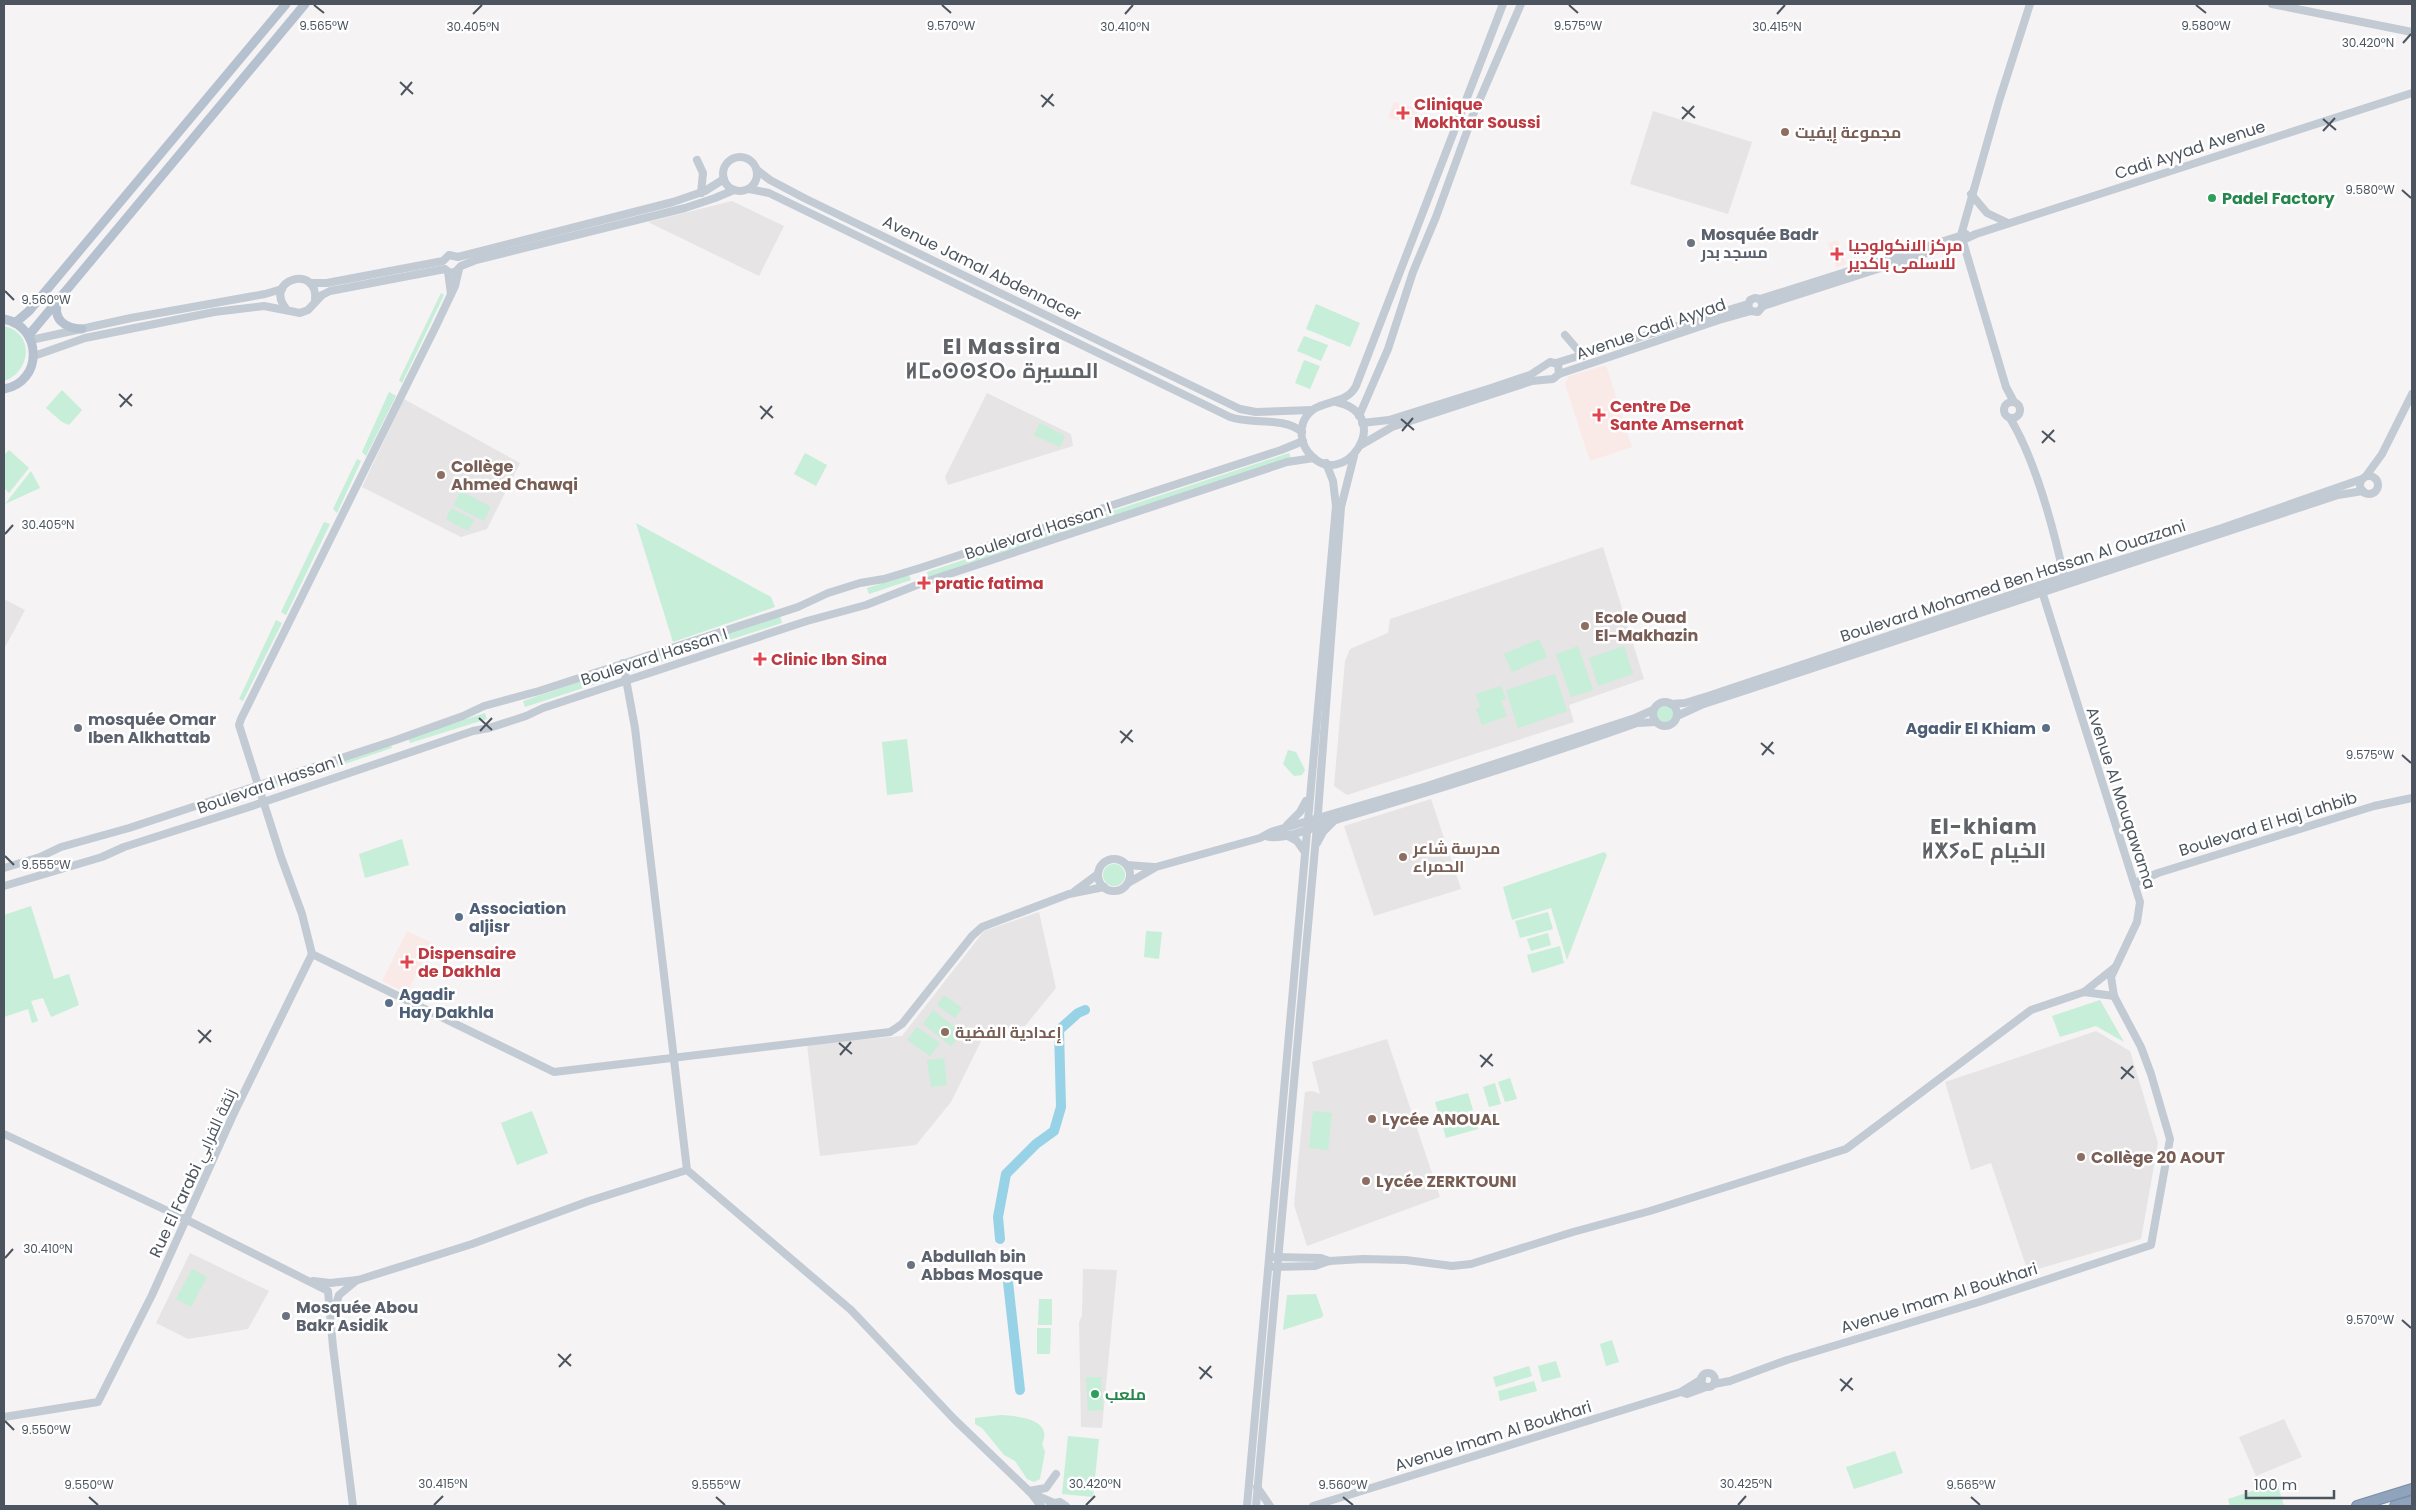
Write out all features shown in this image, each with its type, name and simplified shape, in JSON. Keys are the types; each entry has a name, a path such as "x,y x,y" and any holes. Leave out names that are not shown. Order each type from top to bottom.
{"highway":[{"path":"2357,1506 2412,1489"},
{"path":"2395,1506 2412,1501"}],"main road":[{"path":"15,323 29,311 286,4"},
{"path":"30,338 58,299 305,4"},
{"path":"58,299 56,310 59,320 70,328 82,329"},
{"path":"4,319 15,323 30,338 34,356 26,376 13,386 4,389"}],"street":[{"path":"1336,402 1349,396 1356,386 1503,4"},
{"path":"1360,419 1388,349 1413,272 1436,217 1473,115 1520,4"},
{"path":"2019,432 2020,407 2014,402 2006,387 1961,238 1971,194 2030,4"},
{"path":"2272,4 2412,32"},
{"name":"Cadi Ayyad Avenue","path":"1961,238 2412,93"},
{"path":"30,338 265,294 282,288 288,281 297,278 310,283 327,283 445,267 455,272 476,260 685,208 734,190 749,189 756,181 757,170 748,159 734,158 725,168 724,179 734,190"},
{"path":"697,160 703,173 701,193"},
{"name":"Avenue Jamal Abdennacer","path":"757,170 770,180 818,204 1240,409 1256,412 1312,410"},
{"path":"451,294 445,267 449,256 458,257 673,202 701,193 724,179"},
{"name":"Avenue Jamal Abdennacer","path":"749,189 769,193 1230,417 1250,422 1286,424 1302,432"},
{"path":"1971,194 1987,214 2008,223"},
{"path":"1761,302 1758,312 1750,307 1752,298 1761,302 1961,238"},
{"path":"458,257 460,268 451,294 242,714 240,725 265,802 280,857 302,914 312,954 554,1072 673,1056 890,1032 902,1024 979,928 994,921 1069,894 1104,887 1116,891 1156,867 1266,836 1270,832 1285,831 1317,822 1338,815 1427,786 1640,716 1653,710 1660,702 1671,704 1676,709 1677,716 1674,722 1667,725 1656,722 1637,723 1432,792 1338,815 1323,832 1314,852"},
{"path":"315,300 330,291 445,267"},
{"path":"34,356 85,338 206,314 264,306 295,313 304,312 312,307 315,300 315,291 310,283"},
{"path":"282,288 281,300 287,310"},
{"name":"Avenue Cadi Ayyad","path":"1556,363 1750,307"},
{"name":"Avenue Cadi Ayyad","path":"1559,374 1750,307"},
{"path":"1565,335 1583,356"},
{"path":"1360,419 1389,420 1524,377 1550,362 1556,363 1559,367 1559,374 1553,379 1532,381 1397,425 1361,445"},
{"path":"1544,367 1544,373 1548,378"},
{"path":"2006,387 2004,414 2010,418 2019,432 2050,521 2065,580"},
{"path":"2364,478 2371,476 2376,479 2379,484 2375,492 2369,494 2363,491 2360,485 2364,478 2382,454 2412,394"},
{"path":"1247,1506 1320,795 1341,507 1354,456 1361,445 1364,434 1360,419 1352,408 1336,402 1328,402 1312,410 1303,424 1302,432 1303,441 1314,458 1326,463 1336,464 1354,456"},
{"path":"2005,404 2014,402"},
{"path":"2010,418 2019,414"},
{"name":"Boulevard Hassan I","path":"4,868 40,857 61,847 260,786 425,730 484,706 539,692 798,607 844,588 920,568 1272,453 1303,441"},
{"path":"2376,479 2382,454"},
{"name":"Boulevard Hassan I","path":"4,886 102,857 124,847 265,802 391,757 525,719 543,708 806,621 866,605 922,582 1287,462 1314,458"},
{"path":"1273,1257 1306,825 1336,506 1333,481 1326,463"},
{"name":"Boulevard Mohamed Ben Hassan Al Ouazzani","path":"1677,716 1701,704 2222,528 2364,478"},
{"name":"Boulevard Mohamed Ben Hassan Al Ouazzani","path":"2065,580 2200,541 2338,494 2363,491"},
{"name":"Boulevard Mohamed Ben Hassan Al Ouazzani","path":"1671,704 1685,703 1708,696 2041,588"},
{"name":"Avenue Al Mouqawama","path":"2041,588 2140,902 2139,916 2114,968 2112,977 2114,996 2141,1048 2170,1139 2151,1245"},
{"path":"623,663 628,680 688,1170 851,1310 954,1419 1030,1492 1041,1506"},
{"path":"1653,710 1656,722"},
{"path":"1285,831 1300,812 1309,795"},
{"path":"1320,795 1325,808 1338,815"},
{"name":"Boulevard El Haj Lahbib","path":"2134,884 2151,875 2326,821 2412,798"},
{"path":"1285,831 1301,844 1304,852"},
{"path":"1069,894 1098,874 1100,867 1109,859 1118,859 1127,865 1156,867"},
{"path":"1127,865 1130,874 1128,883"},
{"path":"1098,874 1104,887"},
{"name":"Rue El Farabi زنقة الفرابي","path":"4,1417 98,1402 187,1220 233,1115 312,954"},
{"path":"1272,1267 1315,1266 1329,1261 1363,1259 1406,1260 1452,1266 1471,1264 1650,1211 1846,1148 2031,1010 2084,992 2114,968"},
{"path":"2084,992 2114,996"},
{"path":"4,1134 329,1289 334,1296 358,1280"},
{"path":"329,1289 338,1281 358,1280 472,1244 589,1201 688,1170"},
{"name":"Avenue Imam Al Boukhari","path":"1681,1392 1687,1394 1706,1387 1714,1380 1736,1378 1864,1336 1979,1302 2151,1245"},
{"path":"1273,1257 1321,1258 1329,1261"},
{"path":"1256,1506 1272,1267"},
{"path":"331,1318 341,1293 342,1286 338,1281"},
{"path":"329,1289 333,1347 353,1506"},
{"path":"1706,1387 1702,1379 1708,1373 1714,1380"},
{"name":"Avenue Imam Al Boukhari","path":"1313,1506 1681,1392 1702,1379"},
{"path":"1030,1492 1046,1488 1056,1474"},
{"path":"1256,1485 1270,1506"},
{"path":"1030,1492 1051,1504 1060,1502 1066,1506"}],"shaded area":[{"name":"Clinique Mokhtar Soussi","path":"1394,102 1419,109 1414,120 1403,116 1400,121 1388,117"},
{"path":"1653,111 1752,142 1728,214 1630,184"},
{"path":"732,201 784,226 759,276 648,222"},
{"name":"مركز الانكولوجيا للاسلمى باكدير","path":"1838,240 1846,264 1836,268 1828,243"},
{"name":"Centre De Sante Amsernat","path":"1606,365 1632,447 1590,461 1565,384 1569,376"},
{"path":"987,393 1071,434 1073,446 948,485 945,477"},
{"name":"Collège Ahmed Chawqi","path":"404,399 520,463 487,529 461,537 362,487"},
{"path":"1603,547 1644,679 1569,705 1574,722 1347,795 1334,786 1345,661 1350,649 1388,633 1390,619"},
{"path":"4,599 25,610 4,649"},
{"name":"مدرسة شاعر الحمراء","path":"1431,799 1461,889 1374,916 1344,826"},
{"name":"إعدادية الفضية","path":"1039,912 1056,988 1025,1026 987,1029 951,1102 916,1145 820,1156 807,1044 902,1036 984,931"},
{"name":"Dispensaire de Dakhla","path":"407,931 432,943 407,993 382,981"},
{"name":"Collège 20 AOUT","path":"2096,1031 2130,1051 2158,1143 2141,1239 2028,1272 1991,1163 1971,1170 1945,1082"},
{"path":"1387,1039 1440,1197 1307,1246 1294,1205 1305,1092 1312,1091 1320,1094 1312,1062"},
{"path":"190,1253 269,1291 248,1329 188,1339 156,1323"},
{"path":"1083,1269 1117,1270 1102,1428 1081,1427 1079,1322 1082,1316"},
{"path":"2284,1419 2302,1457 2256,1476 2239,1437"}],"green space":[{"path":"441,293 444,295 402,383 399,380"},
{"path":"1316,304 1360,323 1350,347 1306,329"},
{"path":"4,326 14,330 21,336 25,344 26,353 20,370 4,381"},
{"path":"1304,336 1328,345 1321,361 1297,351"},
{"path":"1304,360 1320,366 1310,389 1295,383"},
{"path":"62,390 82,410 69,425 62,422 46,408"},
{"path":"389,392 396,396 366,456 362,452"},
{"path":"1040,423 1065,436 1060,447 1034,435"},
{"path":"9,450 29,468 9,493 4,488 4,455"},
{"path":"805,453 827,465 816,486 794,474"},
{"path":"1289,453 1291,458 928,577 927,572"},
{"path":"357,459 361,461 337,513 333,509"},
{"path":"31,471 40,488 5,504"},
{"path":"461,491 491,507 484,521 453,505"},
{"path":"451,508 474,520 468,531 446,519"},
{"path":"324,522 330,524 286,615 281,612"},
{"path":"636,523 771,597 775,607 673,642"},
{"path":"909,575 911,580 869,594 867,588"},
{"path":"780,616 782,623 633,671 631,666"},
{"path":"276,620 282,623 243,701 239,699"},
{"path":"1539,639 1547,657 1512,672 1504,654"},
{"path":"1578,646 1593,690 1571,697 1556,654"},
{"path":"1624,646 1633,674 1598,686 1589,658"},
{"path":"615,670 617,677 525,707 523,701"},
{"path":"1555,674 1567,711 1518,728 1506,690"},
{"path":"1501,686 1506,699 1501,701 1507,716 1482,725 1476,709 1480,707 1476,694"},
{"path":"1665,705 1672,707 1674,714 1672,721 1665,723 1658,721 1656,714 1658,707"},
{"path":"485,713 487,719 410,743 408,738"},
{"path":"907,739 913,792 887,795 882,742"},
{"path":"390,743 392,748 265,791 262,786"},
{"path":"1288,750 1296,752 1305,770 1302,775 1294,776 1283,764"},
{"path":"402,839 409,865 365,878 359,854"},
{"path":"1604,852 1607,855 1567,960 1551,908 1512,920 1503,887"},
{"path":"1114,864 1122,867 1125,875 1122,883 1114,886 1106,883 1103,875 1106,867"},
{"path":"31,906 54,979 69,974 79,1005 51,1017 43,998 31,1001 38,1021 32,1023 28,1009 4,1017 4,915"},
{"path":"1548,912 1553,929 1520,938 1515,921"},
{"path":"1146,931 1162,932 1159,959 1144,957"},
{"path":"1548,933 1551,945 1531,951 1527,939"},
{"path":"1560,946 1564,963 1532,973 1527,955"},
{"path":"944,995 962,1008 955,1018 937,1005"},
{"path":"2100,1000 2124,1042 2096,1026 2060,1037 2052,1016"},
{"path":"933,1010 962,1033 951,1046 923,1024"},
{"path":"917,1027 940,1043 930,1056 907,1040"},
{"path":"944,1058 947,1085 931,1087 927,1060"},
{"path":"1510,1078 1517,1099 1505,1102 1498,1082"},
{"path":"1495,1083 1501,1104 1489,1107 1483,1087"},
{"path":"1468,1093 1473,1110 1440,1119 1435,1102"},
{"path":"532,1111 548,1153 517,1165 501,1123"},
{"path":"1313,1111 1332,1113 1328,1150 1309,1148"},
{"path":"1473,1111 1478,1129 1446,1138 1441,1120"},
{"path":"192,1269 207,1277 191,1307 176,1299"},
{"path":"1316,1294 1323,1317 1283,1330 1287,1295"},
{"path":"1039,1299 1052,1299 1052,1325 1038,1325"},
{"path":"1037,1328 1051,1328 1050,1354 1037,1354"},
{"path":"1612,1340 1619,1362 1606,1366 1600,1344"},
{"path":"1556,1361 1561,1377 1542,1382 1538,1366"},
{"path":"1529,1366 1532,1376 1496,1387 1493,1377"},
{"name":"ملعب","path":"1086,1377 1101,1377 1103,1410 1088,1411"},
{"path":"1534,1381 1537,1391 1500,1401 1498,1391"},
{"path":"1001,1415 1032,1420 1043,1429 1042,1444 1045,1452 1040,1479 1034,1482 1027,1479 1015,1461 1004,1455 982,1428 975,1424 975,1418"},
{"path":"1068,1436 1099,1439 1093,1497 1062,1494"},
{"path":"1895,1451 1903,1473 1854,1489 1846,1467"},
{"path":"2277,1483 2284,1506 2230,1506 2228,1499"}],"waterway":[{"path":"1000,1239 998,1217 1006,1174 1036,1144 1054,1131 1061,1107 1059,1030 1078,1013 1085,1010"},
{"path":"1008,1282 1020,1390"}],"place":[{"name":"Clinique Mokhtar Soussi","path":"1403,113"},
{"name":"مجموعة إيفيت","path":"1785,132"},
{"name":"Padel Factory","path":"2212,198"},
{"name":"Mosquée Badr مسجد بدر","path":"1691,243"},
{"name":"مركز الانكولوجيا للاسلمى باكدير","path":"1837,254"},
{"name":"Centre De Sante Amsernat","path":"1599,415"},
{"name":"Collège Ahmed Chawqi","path":"441,475"},
{"name":"pratic fatima","path":"924,583"},
{"name":"Ecole Ouad El-Makhazin","path":"1585,626"},
{"name":"Clinic Ibn Sina","path":"760,659"},
{"name":"mosquée Omar Iben Alkhattab","path":"78,728"},
{"name":"Agadir El Khiam","path":"2046,728"},
{"name":"مدرسة شاعر الحمراء","path":"1403,857"},
{"name":"Association aljisr","path":"459,917"},
{"name":"Dispensaire de Dakhla","path":"407,962"},
{"name":"Agadir Hay Dakhla","path":"389,1003"},
{"name":"إعدادية الفضية","path":"945,1032"},
{"name":"Lycée ANOUAL","path":"1372,1119"},
{"name":"Collège 20 AOUT","path":"2081,1157"},
{"name":"Lycée ZERKTOUNI","path":"1366,1181"},
{"name":"Abdullah bin Abbas Mosque","path":"911,1265"},
{"name":"Mosquée Abou Bakr Asidik","path":"286,1316"},
{"name":"ملعب","path":"1095,1394"}],"district":[{"name":"El Massira ⵍⵎⴰⵙⵙⵉⵔⴰ المسيرة","path":"1002,358"},
{"name":"El-khiam ⵍⵅⵢⴰⵎ الخيام","path":"1984,838"}]}
